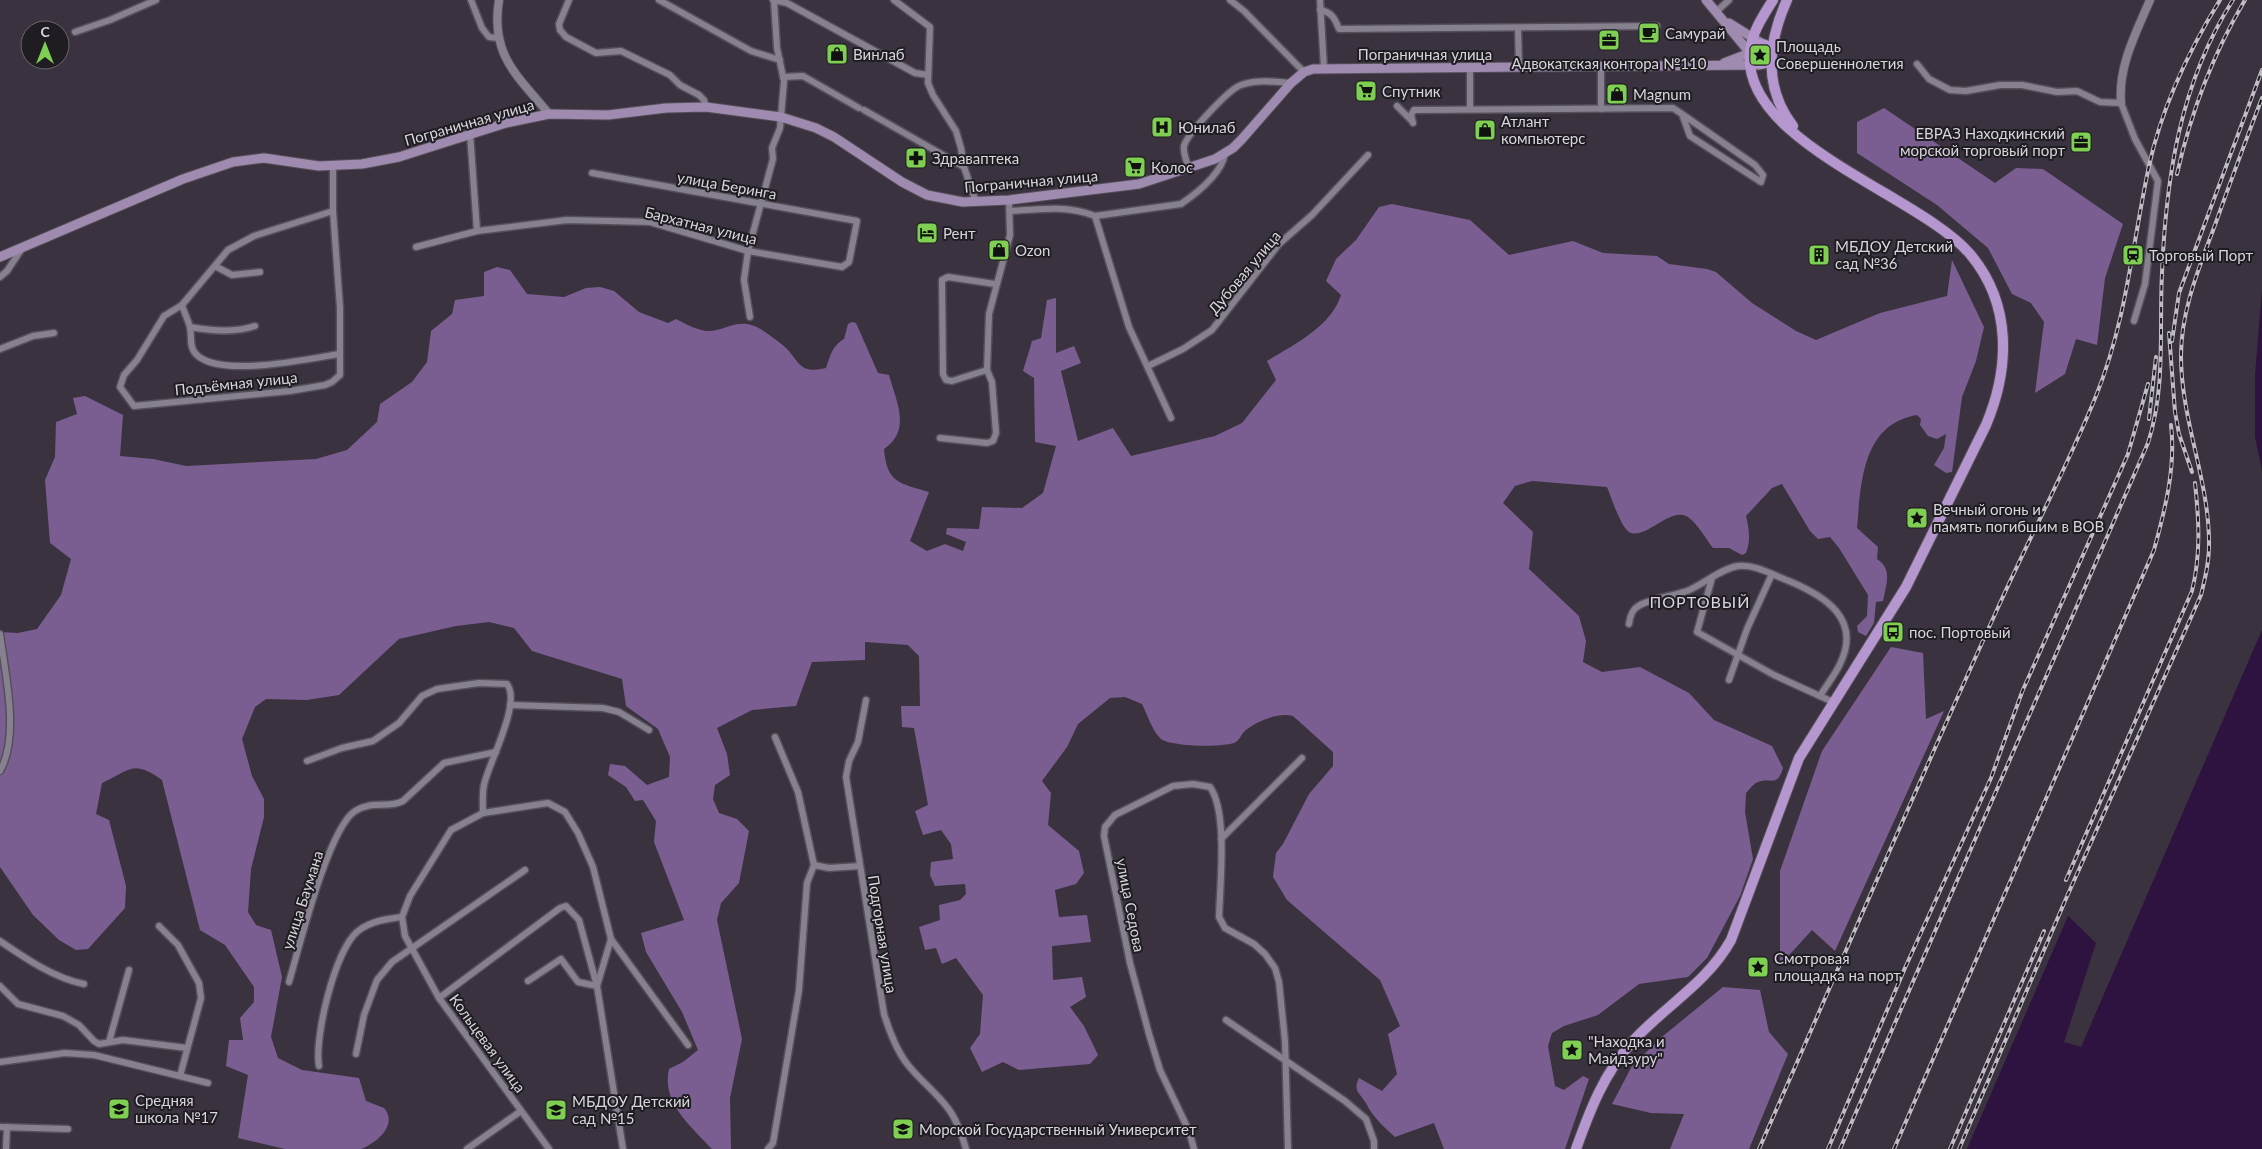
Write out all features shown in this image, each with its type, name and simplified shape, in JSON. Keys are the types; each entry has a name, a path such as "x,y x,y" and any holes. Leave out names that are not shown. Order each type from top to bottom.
{"main road":[{"path":"1706,0 1723,18 1750,53"},
{"path":"1576,1149 1601,1085 1620,1056 1648,1026 1703,978 1724,953 1731,940 1799,758 1832,702 1906,587 1986,425 2000,386 2004,344 1998,304 1982,270 1970,254 1933,222 1813,148 1765,104 1756,87 1755,65 1750,53 1753,37 1773,0"},
{"path":"1755,65 1768,62 1776,29 1787,0"},
{"path":"1723,18 1770,50 1772,79 1780,105 1797,131 1813,148"},
{"path":"1750,53 1755,46 1763,44"},
{"name":"Пограничная улица","path":"1712,66 1750,53"},
{"name":"Пограничная улица","path":"0,257 183,179 233,162 264,158 333,166 399,157 506,122 549,114 608,115 666,108 706,107 781,117 816,128 834,137 902,182 927,195 950,201 976,202 1010,200 1128,186 1189,169 1225,154 1242,139 1291,83 1304,72 1324,68 1755,65"}],"street":[{"path":"74,32 110,20 156,0"},
{"path":"471,0 482,28 489,36 498,38"},
{"path":"500,0 498,38 512,68 549,114"},
{"path":"569,0 559,24 560,30 566,38 596,53 621,51 654,67 670,75 680,85 699,95 704,100 706,107"},
{"path":"659,0 751,50 780,60"},
{"path":"750,317 744,280 748,251 759,204 773,159 772,148 781,117 783,77 775,33 774,0 787,3 915,73 928,75"},
{"path":"894,0 930,27 928,75 933,95 956,131 962,148 964,167 976,202"},
{"path":"1230,0 1244,11 1304,72"},
{"path":"1320,0 1324,68"},
{"path":"1716,11 1729,0"},
{"path":"2134,321 2144,284 2158,181 2135,139 2121,103 2121,78 2150,0"},
{"path":"1320,10 1327,11 1334,18 1339,30 1657,26"},
{"path":"1518,28 1519,67"},
{"path":"1917,64 1929,79 1950,90 1966,91 2000,85 2022,85 2057,92 2077,91 2100,102 2121,103"},
{"path":"1601,67 1601,108"},
{"path":"1470,68 1470,109"},
{"path":"783,77 803,76 964,167"},
{"path":"1189,169 1184,152 1187,139 1232,90 1246,83 1262,81 1291,83"},
{"path":"1398,106 1413,123 1411,115 1414,110 1673,108 1682,114 1755,165 1762,176 1761,182 1690,136 1682,114"},
{"path":"470,133 477,231"},
{"path":"1011,211 1042,208 1069,209 1083,211 1095,216 1181,204 1191,197 1218,169 1225,154"},
{"name":"Дубовая улица","path":"1148,366 1183,349 1212,330 1280,244 1312,215 1360,160 1368,155"},
{"name":"Подъёмная улица","path":"333,166 333,211 340,308 340,375 332,382 290,391 134,406 120,387 124,375 137,360 164,316 182,305 190,327 191,344 195,352 207,362 217,365 263,364 339,354"},
{"name":"улица Беринга","path":"592,173 857,221"},
{"path":"940,438 987,443 993,441 996,423 992,382 987,370 989,314 995,284 1010,235 1010,200"},
{"path":"182,305 228,250 241,242 333,211"},
{"path":"1095,216 1129,327 1171,418"},
{"name":"Бархатная улица","path":"416,247 477,231 567,220 650,222 748,251 842,267 849,262 857,221"},
{"path":"0,277 7,271 24,246"},
{"path":"216,266 232,275 260,272"},
{"path":"987,370 952,381 946,380 943,374 942,280 948,277 995,284"},
{"path":"190,327 210,331 244,329 255,326"},
{"path":"0,349 33,336 54,333"},
{"path":"1629,624 1634,610 1640,605 1687,590 1738,566 1758,569 1772,574 1805,588 1825,600 1836,610 1846,629 1847,637 1840,665 1820,696"},
{"path":"1729,680 1747,628 1772,574"},
{"path":"1712,578 1696,632 1738,656 1832,702"},
{"path":"0,634 7,689 9,746 6,760 0,771"},
{"path":"307,761 342,748 373,741 399,723 422,696 437,689 478,683 507,684 509,687 510,705 502,739 484,785 483,812"},
{"name":"Подгорная улица","path":"866,700 858,742 849,761 846,777 851,794 877,980 884,1014 892,1037 904,1060 924,1084 948,1107 962,1133 966,1149"},
{"path":"510,705 603,708 619,712 649,730"},
{"path":"768,1149 773,1143 777,1126 786,1072 799,990 807,883 814,865 798,792 775,737"},
{"name":"улица Баумана","path":"289,982 318,881 334,842 353,812 369,804 399,803 403,801 444,763 496,752"},
{"path":"1221,838 1302,758"},
{"name":"улица Седова","path":"1194,1149 1189,1131 1160,1070 1149,1034 1130,964 1104,836 1104,827 1115,815 1173,786 1203,784 1210,787 1217,796 1221,838 1219,917 1225,928 1254,944 1265,954 1275,968 1280,982 1285,1041 1284,1060 1288,1149"},
{"path":"319,1066 318,1038 320,1024 336,968 350,939 370,924 402,917 410,896 451,830 483,812 548,803 565,812 578,833 593,867 611,940 688,1045"},
{"path":"814,865 829,868 860,866"},
{"path":"356,1054 364,1015 376,980 392,962 525,870"},
{"path":"439,998 560,908 566,906 579,920 597,986 623,1149"},
{"name":"Кольцевая улица","path":"402,917 405,936 439,998 549,1149"},
{"path":"160,926 178,945 199,983 201,998 180,1076"},
{"path":"0,940 28,960 60,977 84,984"},
{"path":"597,986 611,940"},
{"path":"528,981 561,959 578,982 597,986"},
{"path":"108,1042 129,970"},
{"path":"0,986 18,1004 63,1016 79,1025 94,1042 99,1044 123,1040 187,1048"},
{"path":"1226,1020 1345,1102 1366,1119 1374,1141 1374,1149"},
{"path":"94,1055 99,1044"},
{"path":"0,1062 65,1053 94,1055 208,1084"},
{"path":"467,1149 521,1111"},
{"path":"6,1149 4,1127 68,1129"}],"shaded area":[{"path":"1884,108 1995,183 2016,168 2043,169 2123,224 2105,278 2097,345 2076,339 2065,374 2035,393 2044,322 2031,303 2012,294 1988,248 1937,205 1857,153 1857,122"},
{"path":"1392,204 1470,220 1509,255 1573,241 1603,253 1657,256 1669,264 1707,269 1716,272 1752,303 1796,331 1816,340 1880,313 1947,296 1952,260 1984,327 1976,361 1962,397 1952,472 1946,473 1934,465 1944,448 1946,434 1937,439 1928,436 1920,425 1921,419 1917,415 1899,421 1885,430 1875,443 1868,458 1860,493 1857,528 1878,547 1877,559 1882,563 1887,572 1887,583 1883,601 1876,602 1874,623 1866,636 1858,632 1857,626 1867,616 1868,595 1830,537 1818,539 1810,531 1782,484 1772,488 1746,516 1749,544 1746,553 1742,555 1729,548 1713,548 1697,526 1686,516 1672,516 1642,532 1635,534 1629,532 1620,518 1607,487 1532,481 1515,486 1503,503 1533,532 1529,569 1579,616 1586,641 1583,662 1602,672 1640,667 1689,693 1714,720 1772,746 1783,768 1776,780 1756,783 1746,793 1745,812 1753,859 1740,896 1707,958 1688,977 1639,984 1598,1015 1564,1026 1552,1033 1548,1046 1555,1086 1564,1090 1583,1076 1589,1079 1565,1149 1444,1149 1434,1123 1395,1137 1376,1118 1358,1092 1356,1086 1359,1078 1382,1091 1397,1074 1388,1034 1400,1026 1380,980 1287,900 1273,877 1276,853 1283,844 1309,794 1333,766 1333,752 1293,716 1287,715 1275,716 1256,723 1245,731 1236,742 1209,746 1185,745 1165,741 1155,731 1142,704 1125,697 1110,698 1078,724 1067,747 1042,781 1051,793 1048,825 1079,851 1084,873 1076,884 1055,890 1059,917 1087,915 1091,942 1052,946 1053,980 1082,977 1086,997 1070,1007 1084,1026 1098,1055 1090,1064 1019,1070 1003,1062 982,1072 970,1048 980,1034 983,995 956,958 942,964 936,948 925,950 919,927 940,920 939,905 960,900 966,894 965,884 935,886 930,875 931,862 953,859 951,844 941,830 923,835 915,811 928,805 914,728 902,727 901,706 920,706 919,656 908,645 865,642 865,660 812,662 796,706 752,710 717,728 727,754 730,775 715,785 713,799 719,813 737,819 749,831 739,883 721,903 717,920 742,1039 730,1098 731,1149 712,1149 680,1114 670,1093 669,1069 683,1062 698,1050 682,1012 646,952 641,933 684,920 654,842 656,821 643,800 635,801 626,787 608,775 610,764 625,766 647,785 669,777 670,757 658,729 626,706 622,679 532,651 514,628 489,622 456,626 399,639 339,695 307,700 266,699 255,707 242,739 252,776 264,799 264,817 251,869 248,912 256,925 271,930 282,977 271,1037 278,1058 302,1070 359,1078 366,1101 384,1108 388,1114 389,1121 387,1127 373,1143 361,1149 285,1149 238,1138 248,1075 226,1066 229,1040 243,1040 240,1018 254,1002 254,987 225,945 200,930 162,780 138,768 102,783 96,814 109,820 126,886 125,908 88,949 76,950 59,940 33,915 0,867 0,632 18,633 37,629 61,595 71,559 50,543 45,480 55,457 56,422 77,414 73,398 85,396 123,415 120,456 153,459 186,466 316,459 347,450 377,422 380,404 412,382 427,362 431,331 452,314 455,300 484,296 484,272 497,267 510,270 527,294 564,297 586,288 600,287 614,291 639,312 668,323 676,319 696,329 705,331 748,324 766,332 784,346 798,363 811,370 826,368 832,352 844,339 848,324 852,322 856,323 878,373 889,375 898,405 900,424 898,433 893,441 884,449 888,469 892,476 903,484 929,492 910,541 927,551 945,544 963,551 966,542 946,534 947,528 979,529 982,507 1022,508 1043,493 1056,446 1035,442 1034,378 1023,371 1032,341 1041,338 1047,300 1056,298 1056,353 1074,346 1081,363 1061,371 1078,441 1113,428 1131,456 1215,436 1242,423 1276,380 1267,361 1299,342 1329,317 1341,295 1326,281 1336,259 1356,240 1379,207"},
{"path":"2262,289 2262,471 2255,437 2255,375"},
{"path":"2262,630 2262,1149 1967,1149 2068,916 2096,943 2064,1042 2081,1047"},
{"path":"1891,647 1923,653 1926,719 1944,711 1835,951 1812,930 1780,965 1780,871 1822,751"},
{"path":"1723,987 1760,990 1769,1032 1788,1054 1749,1149 1670,1149 1684,1114 1651,1113 1612,1104 1632,1066 1663,1036"}],"railway":[{"path":"1759,1149 2008,585 2096,396 2115,339 2122,310 2154,144 2177,80 2197,39 2220,0"},
{"path":"1840,1149 2148,443 2154,422 2160,380 2164,237 2172,166 2188,98 2200,64 2233,0"},
{"path":"2177,174 2189,128 2204,84 2233,20 2245,0"},
{"path":"2172,341 2179,293 2262,70"},
{"path":"1959,1149 2065,901 2201,595 2208,559 2208,522 2201,475 2190,428 2182,380 2181,356 2184,322 2197,273 2262,98"},
{"path":"2169,333 2175,412 2179,434 2192,472"},
{"path":"2149,419 2156,357"},
{"path":"1828,1149 1905,968 1991,778 2022,692 2128,454 2148,384"},
{"path":"1894,1149 2154,550 2166,504 2171,472 2171,425"},
{"path":"2066,880 2192,591 2197,564 2198,537 2195,483"},
{"path":"1950,1149 2044,931"}],"place":[{"name":"Самурай","path":"1649,33"},
{"name":"Адвокатская контора №110","path":"1609,40"},
{"name":"Винлаб","path":"837,54"},
{"name":"Площадь Совершеннолетия","path":"1760,55"},
{"name":"Спутник","path":"1366,91"},
{"name":"Magnum","path":"1617,94"},
{"name":"Юнилаб","path":"1162,127"},
{"name":"Атлант компьютерс","path":"1485,130"},
{"name":"ЕВРАЗ Находкинский морской торговый порт","path":"2081,142"},
{"name":"Здраваптека","path":"916,158"},
{"name":"Колос","path":"1135,167"},
{"name":"Рент","path":"927,233"},
{"name":"Ozon","path":"999,250"},
{"name":"МБДОУ Детский сад №36","path":"1819,255"},
{"name":"Торговый Порт","path":"2133,255"},
{"name":"Вечный огонь и память погибшим в ВОВ","path":"1917,518"},
{"name":"пос. Портовый","path":"1893,632"},
{"name":"Смотровая площадка на порт","path":"1758,967"},
{"name":"\"Находка и Майдзуру\"","path":"1572,1050"},
{"name":"Средняя школа №17","path":"119,1109"},
{"name":"МБДОУ Детский сад №15","path":"556,1110"},
{"name":"Морской Государственный Университет","path":"903,1129"}],"district":[{"name":"ПОРТОВЫЙ","path":"1700,601"}]}
